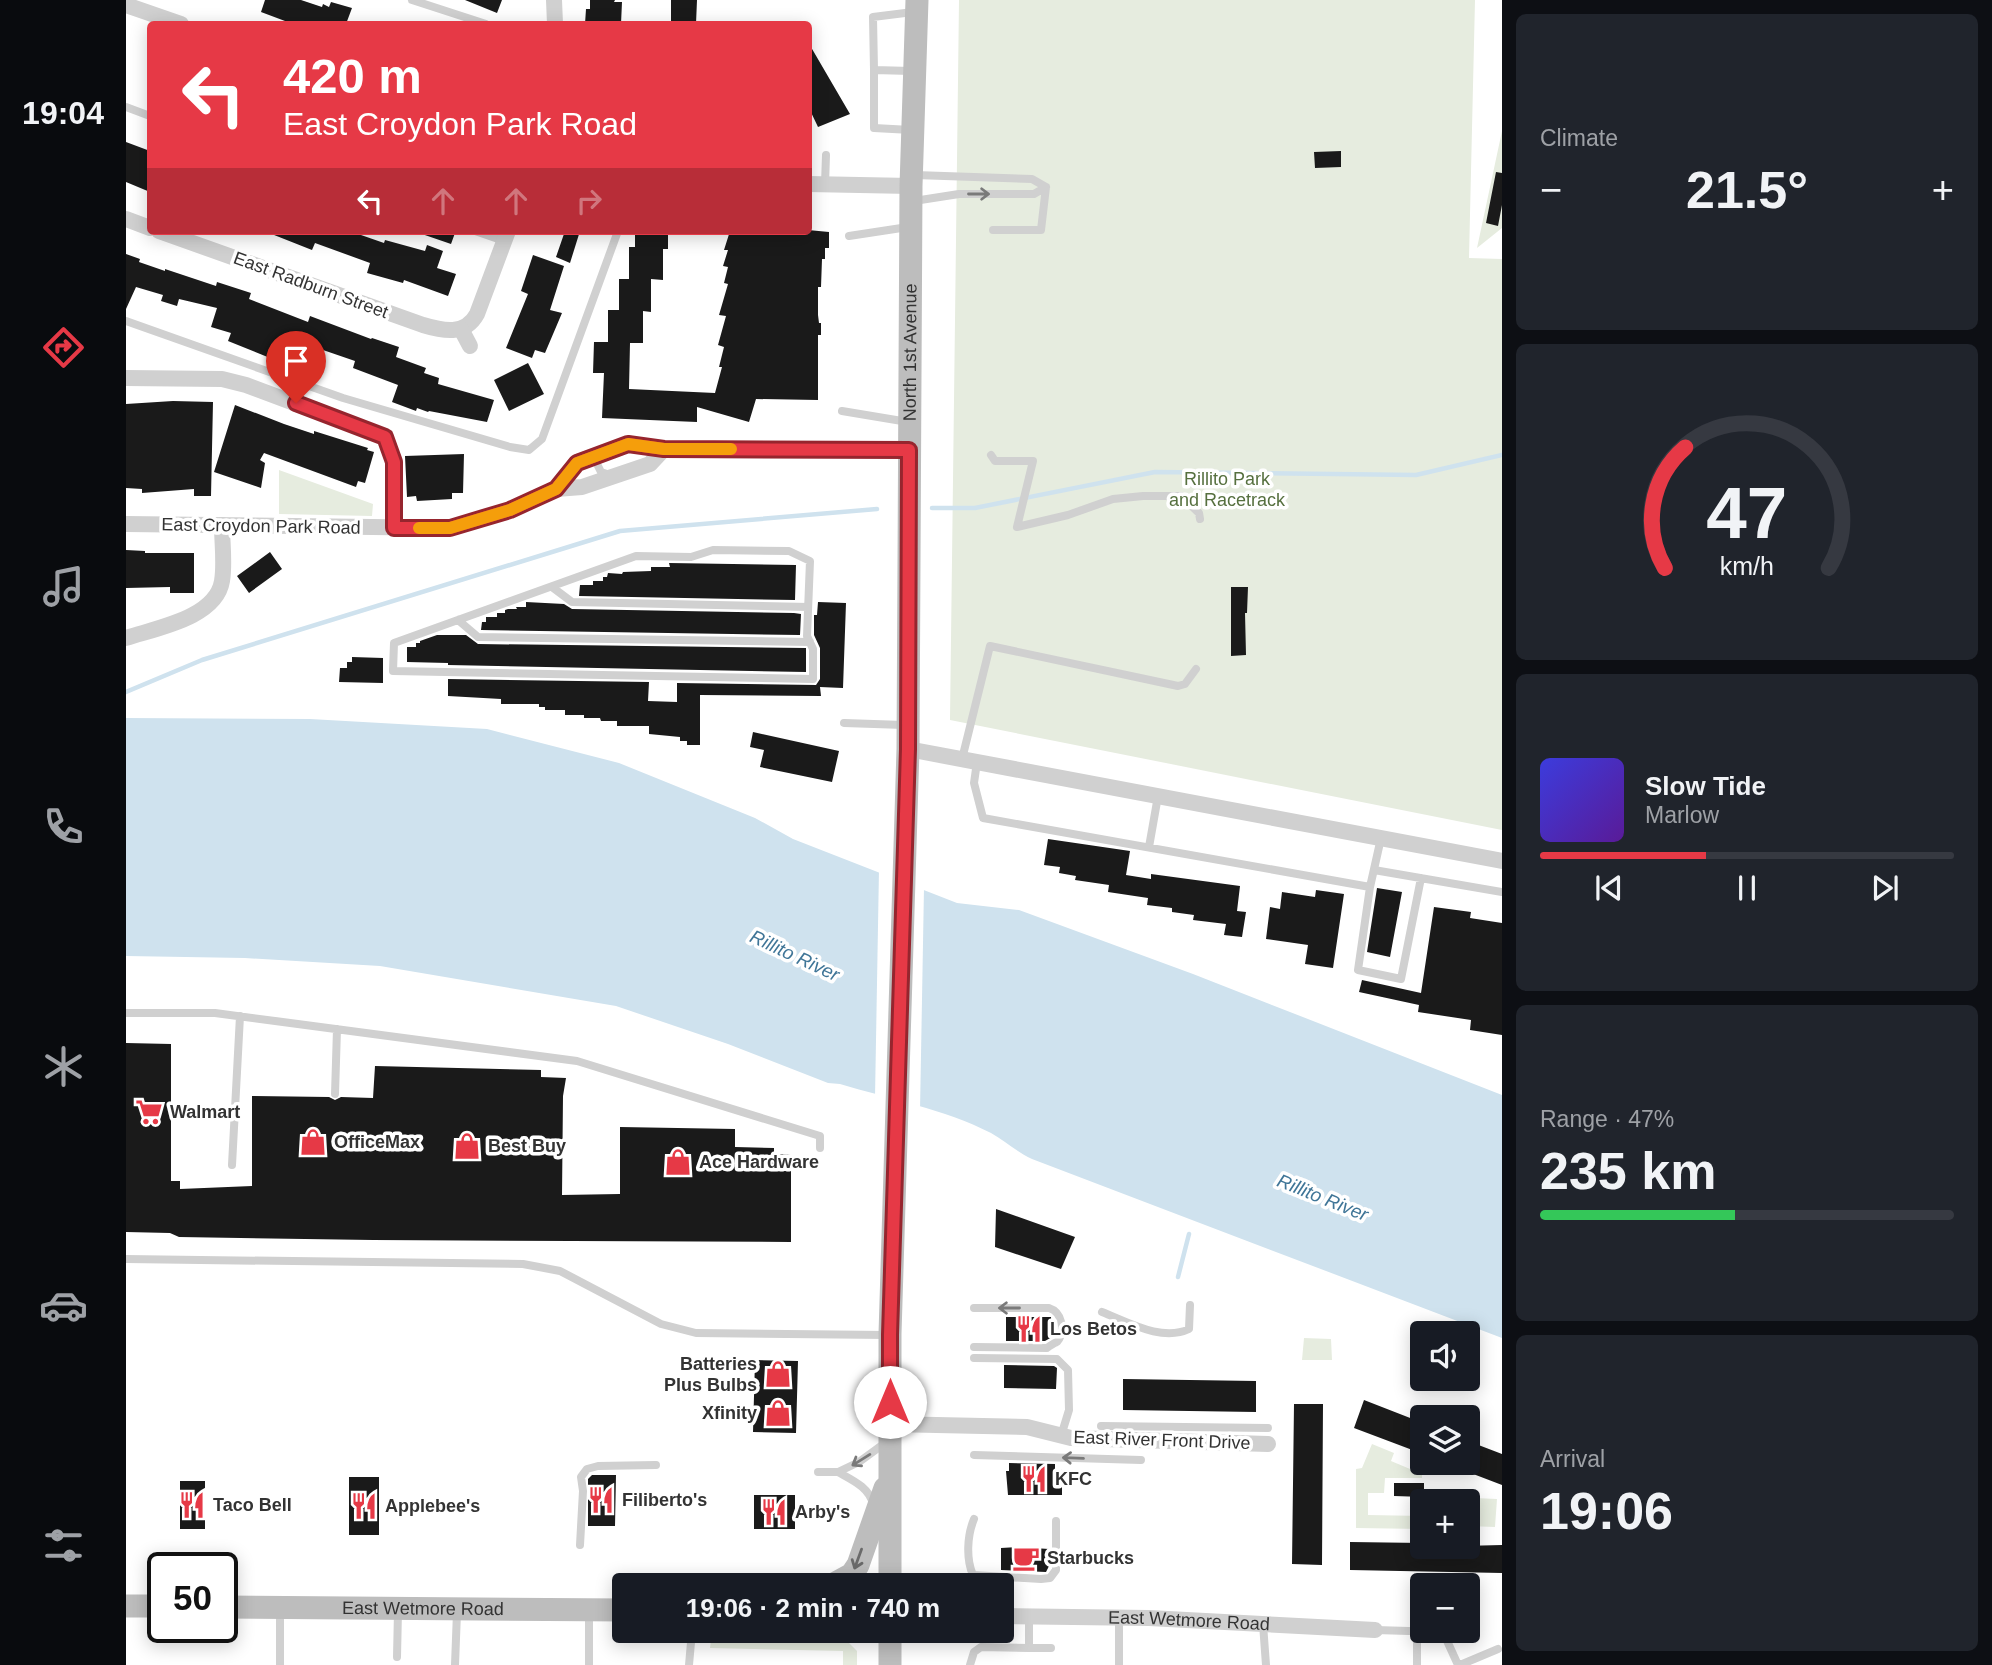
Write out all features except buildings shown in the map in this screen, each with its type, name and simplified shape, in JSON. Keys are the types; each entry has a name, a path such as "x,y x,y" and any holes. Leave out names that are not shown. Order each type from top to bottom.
{"main road":[{"name":"North 1st Avenue","path":"890,1573 890,1335 908,749 911,187 916,6"},
{"path":"853,1573 858,1565 890,1475"},
{"path":"126,1606 147,1606"},
{"name":"East Wetmore Road","path":"238,1607 612,1610"},
{"path":"890,1643 890,1665"}],"street":[{"path":"554,0 555,21"},
{"path":"126,5 172,21"},
{"path":"817,184 911,187"},
{"path":"126,219 147,227"},
{"name":"East Radburn Street","path":"170,235 423,325 442,330 463,328"},
{"path":"470,346 463,328 472,322 477,314 506,236"},
{"path":"126,378 222,379 247,385 385,437 394,462 394,528"},
{"name":"East Croydon Park Road","path":"556,489 577,463 628,444 664,449 909,450"},
{"name":"East Croydon Park Road","path":"126,524 450,528 510,510 556,489 582,487 650,464 664,449"},
{"path":"126,638 196,615 206,608 222,583 222,525"},
{"path":"908,749 1502,861"},
{"name":"East River Front Drive","path":"890,1432 1027,1427 1071,1438 1268,1436"},
{"name":"East Wetmore Road","path":"1014,1616 1119,1617 1375,1630"}],"lane":[{"path":"412,0 477,21"},
{"path":"912,130 874,128 873,17 916,6"},
{"path":"874,70 914,71"},
{"path":"126,107 147,115"},
{"path":"817,184 826,155"},
{"path":"911,187 1031,179 1046,187"},
{"path":"911,187 959,194 1034,194 1046,187"},
{"path":"993,230 1041,230 1046,187"},
{"path":"849,236 911,227"},
{"path":"126,321 343,398 510,447 529,450 542,439 617,235"},
{"path":"842,411 909,422"},
{"path":"599,454 596,462 601,472 615,476"},
{"path":"991,454 995,461 1033,461 1017,527 1068,515 1114,499 1143,496 1181,496 1199,513 1200,519"},
{"path":"713,550 789,551 810,561 807,636 813,649 813,680 393,671 394,643 552,587 636,556 691,557 713,550"},
{"path":"552,587 572,602 808,607"},
{"path":"458,620 478,637 810,642"},
{"path":"1196,669 1185,684 1178,686 990,646 970,760 983,818 1370,887"},
{"path":"844,723 908,725"},
{"path":"1149,847 1158,796"},
{"path":"1381,838 1370,887 1358,970 1401,979 1421,878"},
{"path":"1374,870 1502,892"},
{"path":"126,1013 215,1013 577,1061 820,1136 820,1147"},
{"path":"232,1164 240,1016"},
{"path":"335,1094 337,1029"},
{"path":"126,1259 523,1264 560,1271 661,1324 696,1333 890,1335"},
{"path":"1102,1312 1154,1332 1181,1333 1189,1329 1190,1305"},
{"path":"974,1308 1049,1308 1056,1310 1061,1316 1061,1332 1056,1342 1047,1348 974,1347"},
{"path":"974,1358 1057,1359 1068,1370 1069,1410 1061,1436"},
{"path":"1101,1426 1268,1436"},
{"path":"818,1472 838,1472 859,1462 890,1432"},
{"path":"974,1455 1141,1460"},
{"path":"580,1545 583,1491 581,1478 587,1469 598,1466 656,1465"},
{"path":"838,1472 856,1481 871,1495 875,1514"},
{"path":"974,1519 970,1529 968,1564 973,1575 1041,1579 1050,1578 1056,1570 1056,1521"},
{"path":"280,1608 280,1665"},
{"path":"397,1657 398,1608"},
{"path":"455,1665 457,1609"},
{"path":"589,1609 589,1665"},
{"path":"1029,1616 1029,1648"},
{"path":"1119,1617 1119,1665"},
{"path":"1263,1624 1266,1665"},
{"path":"1375,1630 1410,1631"},
{"path":"689,1665 691,1643"},
{"path":"1416,1643 1417,1665"},
{"path":"1448,1643 1459,1665 1497,1649"},
{"path":"970,1665 974,1652 981,1647 1051,1648"}],"green space":[{"name":"Rillito Park and Racetrack","path":"959,0 1475,0 1469,258 1502,259 1502,830 950,720"},
{"path":"1502,131 1502,228 1477,248"},
{"path":"279,470 373,504 372,516 279,514"},
{"path":"1304,1338 1331,1339 1332,1360 1302,1360"},
{"path":"1372,1444 1394,1453 1391,1461 1410,1469 1410,1475 1422,1475 1422,1478 1385,1478 1384,1493 1368,1493 1368,1515 1410,1516 1410,1529 1356,1528 1356,1469 1362,1468"},
{"path":"1480,1498 1497,1499 1495,1527 1480,1526"},
{"path":"711,1643 849,1643 857,1651 857,1665 843,1665 843,1651 710,1648"}],"water":[{"name":"Rillito River","path":"126,718 310,719 487,729 619,763 755,818 793,839 957,903 1019,910 1193,974 1502,1095 1502,1338 1480,1330 1480,1321 1457,1321 1032,1159 991,1133 955,1117 840,1084 828,1083 728,1044 616,1006 380,966 245,958 126,956"}],"pier":[{"path":"879,869 924,887 920,1111 875,1098"}],"waterway":[{"path":"932,508 975,508 1155,472 1416,475 1502,455"},
{"path":"126,692 202,660 620,531 877,509"},
{"path":"1178,1277 1189,1234"}],"slow traffic":[{"path":"419,528 450,528 510,510 556,489 577,463 628,444 664,449 731,449"}],"place":[{"name":"Walmart","path":"149,1112"},
{"name":"OfficeMax","path":"313,1142"},
{"name":"Best Buy","path":"467,1146"},
{"name":"Ace Hardware","path":"678,1162"},
{"name":"Los Betos","path":"1029,1329"},
{"name":"Batteries Plus Bulbs","path":"778,1374"},
{"name":"Xfinity","path":"778,1413"},
{"name":"KFC","path":"1034,1479"},
{"name":"Filiberto's","path":"601,1500"},
{"name":"Taco Bell","path":"192,1505"},
{"name":"Applebee's","path":"364,1506"},
{"name":"Arby's","path":"774,1512"},
{"name":"Starbucks","path":"1026,1558"}],"route":[{"path":"296,403 385,437 394,462 394,528 450,528 510,510 556,489 577,463 628,444 664,449 909,450 908,749 890,1402"}]}
